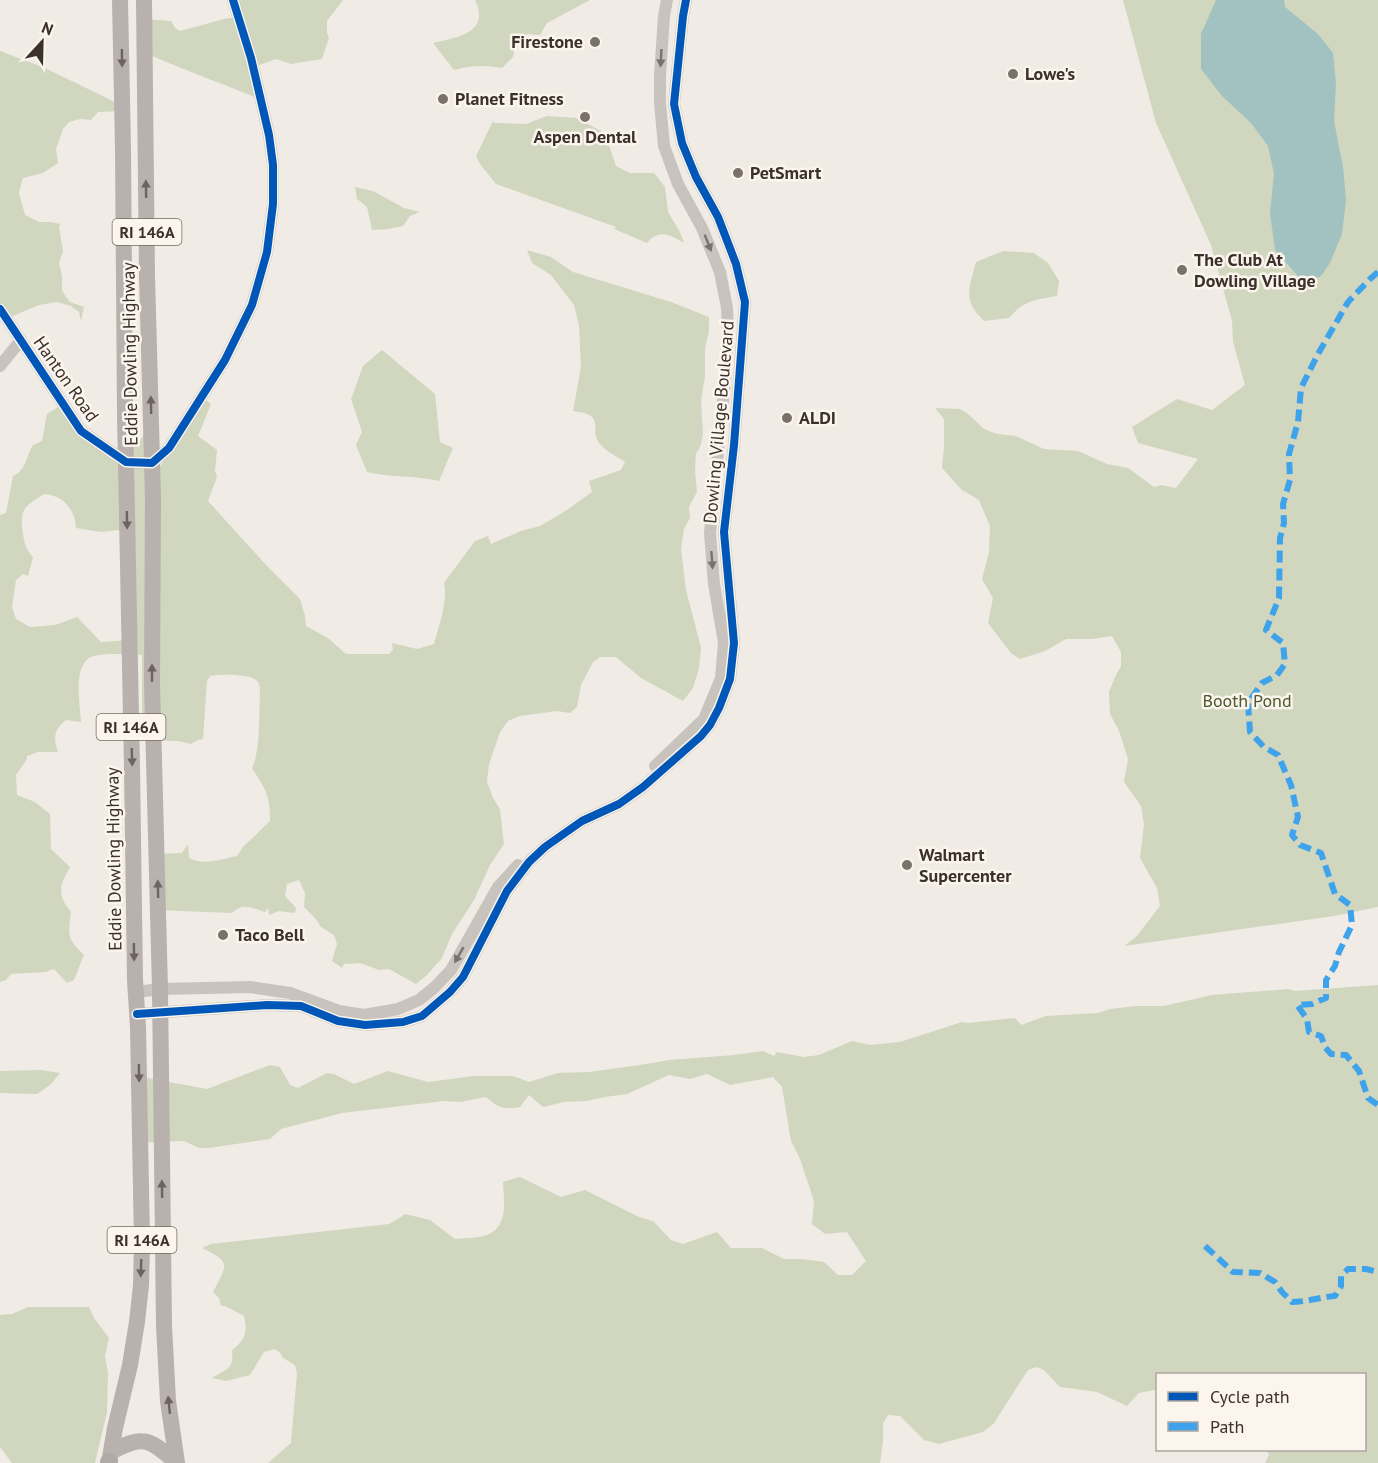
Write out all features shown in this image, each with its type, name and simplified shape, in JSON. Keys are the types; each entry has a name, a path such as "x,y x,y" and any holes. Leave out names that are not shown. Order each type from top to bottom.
{"main road":[{"name":"Eddie Dowling Highway","path":"110,1460 134,1344 141,1285 142,1232 126,462 120,0"},
{"name":"Eddie Dowling Highway","path":"144,0 152,463 152,683 166,1359 168,1401 177,1463"},
{"path":"110,1460 126,1444 142,1441 160,1449 177,1463"}],"street":[{"path":"126,462 152,463 169,448 225,360 252,305 267,252 273,204 273,165 269,135 251,58 233,0"},
{"name":"Dowling Village Boulevard","path":"136,992 160,989 250,987 290,993 339,1011 364,1015 398,1009 419,1000 451,970 498,887 537,844 578,816 640,780 704,719 721,678 724,643 714,584 710,533 725,381 728,308 720,272 702,228 678,184 664,146 660,76 667,0"},
{"name":"Dowling Village Boulevard","path":"137,1014 267,1005 301,1006 338,1021 365,1025 403,1022 422,1016 450,992 463,977 507,891 529,862 545,847 582,821 619,804 643,787 701,736 719,708 730,679 734,643 724,532 734,445 745,302 736,264 718,217 696,177 682,143 674,105 686,0"},
{"name":"Hanton Road","path":"0,309 81,431 126,462"},
{"path":"0,366 21,340"},
{"path":"267,989 267,1005"}],"green space":[{"path":"234,0 343,0 327,21 329,38 322,59 291,64 276,59 251,68 257,98 145,53 145,19 171,21 180,31 234,18"},
{"path":"475,0 590,0 547,23 540,35 528,34 516,42 513,57 502,68 478,66 454,70 433,43 469,32 475,27 479,20 479,11"},
{"name":"Booth Pond","path":"1123,0 1378,0 1378,907 1334,916 1124,946 1136,937 1160,906 1157,888 1140,858 1144,824 1141,806 1124,782 1128,759 1119,731 1110,714 1109,692 1121,666 1121,652 1112,636 1066,639 1045,651 1020,659 1011,653 988,623 993,598 982,579 989,552 990,526 979,500 962,490 942,468 944,419 935,408 960,409 984,429 997,434 1016,436 1044,449 1078,451 1107,464 1128,468 1154,487 1162,485 1176,488 1198,459 1138,443 1132,427 1177,399 1212,410 1245,385 1233,342 1232,321 1211,245 1156,123"},
{"path":"0,51 45,68 123,106 121,111 98,112 91,120 80,119 69,122 63,129 56,149 58,163 43,173 23,178 19,193 25,215 39,222 60,224 63,251 59,263 62,291 70,302 84,307 81,321 79,312 71,306 57,302 39,305 6,319 0,309"},
{"path":"547,116 576,118 605,133 616,166 630,173 654,173 665,187 668,212 684,243 661,234 647,243 614,229 616,227 496,184 476,156 493,121 494,123 526,124"},
{"path":"355,187 373,191 404,208 420,212 410,216 403,226 372,230 367,207 357,199"},
{"path":"527,250 551,257 573,272 671,302 709,317 701,401 703,433 696,453 697,492 689,507 690,518 684,529 681,549 686,590 701,648 699,668 693,688 683,701 641,678 616,657 600,657 593,662 581,685 577,707 570,713 557,711 520,716 508,721 500,732 489,764 487,782 500,809 504,844 490,865 474,900 452,934 442,958 416,984 389,969 379,970 360,963 344,964 342,968 332,961 337,944 334,935 321,927 304,907 305,893 299,880 287,884 285,896 296,908 295,913 279,911 269,915 268,908 265,912 248,907 240,908 232,913 156,910 156,854 182,853 188,844 189,858 194,860 213,861 237,856 243,847 270,821 266,793 252,768 258,741 260,688 258,682 252,678 227,675 210,676 207,681 203,739 191,744 178,741 142,740 142,655 94,656 87,660 80,675 81,722 66,720 56,734 55,742 58,752 38,752 27,756 16,775 17,795 35,802 50,814 51,849 70,867 61,890 63,900 71,912 70,936 74,945 84,955 74,980 67,983 54,969 45,972 11,974 6,980 0,982 0,515 6,513 13,476 21,471 33,445 42,441 47,414 58,407 78,432 122,462 128,444 138,444 149,426 158,472 180,425 202,397 211,404 198,436 217,450 215,471 217,477 208,501 300,599 306,626 328,638 346,654 389,654 393,650 392,643 417,649 434,644 444,606 444,583 475,541 488,536 491,544 521,531 540,526 592,492 589,481 621,470 625,462 601,445 597,439 594,420 591,416 573,411 581,367 579,326 574,305 551,275 532,263","holes":["44,494 51,495 67,504 76,528 101,532 127,529 129,640 101,642 77,617 55,625 30,627 16,619 12,607 16,580 23,574 28,576 33,557 24,541 23,514 37,498"]},
{"path":"1003,251 1034,253 1048,263 1059,281 1057,296 1025,304 1009,318 984,321 972,307 970,300 973,271 976,262"},
{"path":"382,350 435,394 440,442 453,448 439,481 367,472 356,445 362,432 351,399 363,366"},
{"path":"1378,985 1378,1463 1265,1463 1269,1455 1267,1451 1366,1451 1366,1373 1156,1373 1156,1391 1139,1393 1127,1406 1097,1392 1060,1387 1044,1370 1037,1367 1028,1370 994,1423 983,1432 939,1444 924,1440 900,1416 888,1415 883,1423 880,1463 268,1463 291,1443 297,1373 295,1365 283,1358 275,1349 264,1352 250,1375 226,1381 212,1378 231,1365 232,1350 243,1339 246,1327 244,1316 221,1306 219,1298 213,1292 224,1270 224,1265 218,1257 202,1248 211,1244 389,1224 405,1214 430,1220 455,1239 484,1236 498,1227 501,1221 504,1206 503,1182 520,1177 561,1197 585,1190 639,1217 653,1221 671,1240 683,1244 717,1232 731,1248 762,1248 784,1259 824,1262 838,1275 852,1275 866,1261 847,1232 825,1234 812,1224 814,1201 800,1159 791,1141 782,1087 773,1077 730,1085 707,1074 690,1079 669,1075 627,1094 543,1107 529,1095 520,1107 509,1108 498,1106 486,1097 460,1102 444,1101 342,1113 281,1129 270,1139 209,1148 199,1148 184,1141 138,1143 137,1076 207,1089 270,1065 280,1067 290,1085 298,1088 327,1073 354,1084 388,1071 428,1082 474,1076 513,1076 529,1082 558,1073 589,1072 669,1060 763,1051 774,1056 777,1052 804,1057 819,1055 852,1041 870,1045 900,1042 962,1022 1015,1018 1021,1025 1046,1016 1098,1013 1110,1009 1137,1006 1164,1006 1212,995 1288,989 1295,991"},
{"path":"41,1070 60,1073 50,1085 37,1094 0,1093 0,1071"},
{"path":"28,1307 89,1307 109,1338 105,1356 108,1373 107,1412 95,1463 12,1463 0,1447 0,1315 12,1314"}],"water":[{"path":"1216,0 1284,0 1285,7 1318,34 1333,53 1336,83 1334,121 1343,167 1346,200 1342,234 1330,263 1321,276 1305,284 1275,250 1270,213 1274,174 1268,146 1251,123 1222,96 1201,69 1201,34"}],"marked path":[{"path":"1378,272 1348,302 1301,388 1298,422 1289,454 1290,480 1283,504 1284,523 1280,538 1279,598 1266,630 1283,643 1285,664 1277,675 1262,683 1248,703 1250,732 1264,747 1278,755 1291,785 1298,817 1292,835 1300,845 1321,853 1335,894 1350,905 1352,925 1335,966 1326,980 1326,998 1312,1004 1297,1005 1307,1019 1309,1032 1321,1036 1325,1047 1331,1054 1346,1055 1359,1071 1368,1098 1378,1105"},
{"path":"1205,1246 1233,1272 1260,1273 1275,1282 1292,1302 1335,1296 1341,1286 1341,1276 1348,1269 1378,1272"}],"cycle path":[{"path":"0,309 81,431 126,462 152,463 169,448 225,360 252,305 267,252 273,204 273,165 269,135 251,58 233,0"},
{"path":"137,1014 267,1005 301,1006 338,1021 365,1025 403,1022 422,1016 450,992 463,977 507,891 529,862 545,847 582,821 619,804 643,787 701,736 710,725 730,679 734,643 724,532 734,445 745,302 736,264 718,217 696,177 682,143 674,104 686,0"}],"place":[{"name":"Firestone","path":"595,42"},
{"name":"Lowe's","path":"1013,74"},
{"name":"Planet Fitness","path":"443,99"},
{"name":"Aspen Dental","path":"585,117"},
{"name":"PetSmart","path":"738,173"},
{"name":"The Club At Dowling Village","path":"1182,270"},
{"name":"ALDI","path":"787,418"},
{"name":"Walmart Supercenter","path":"907,865"},
{"name":"Taco Bell","path":"223,935"}]}
